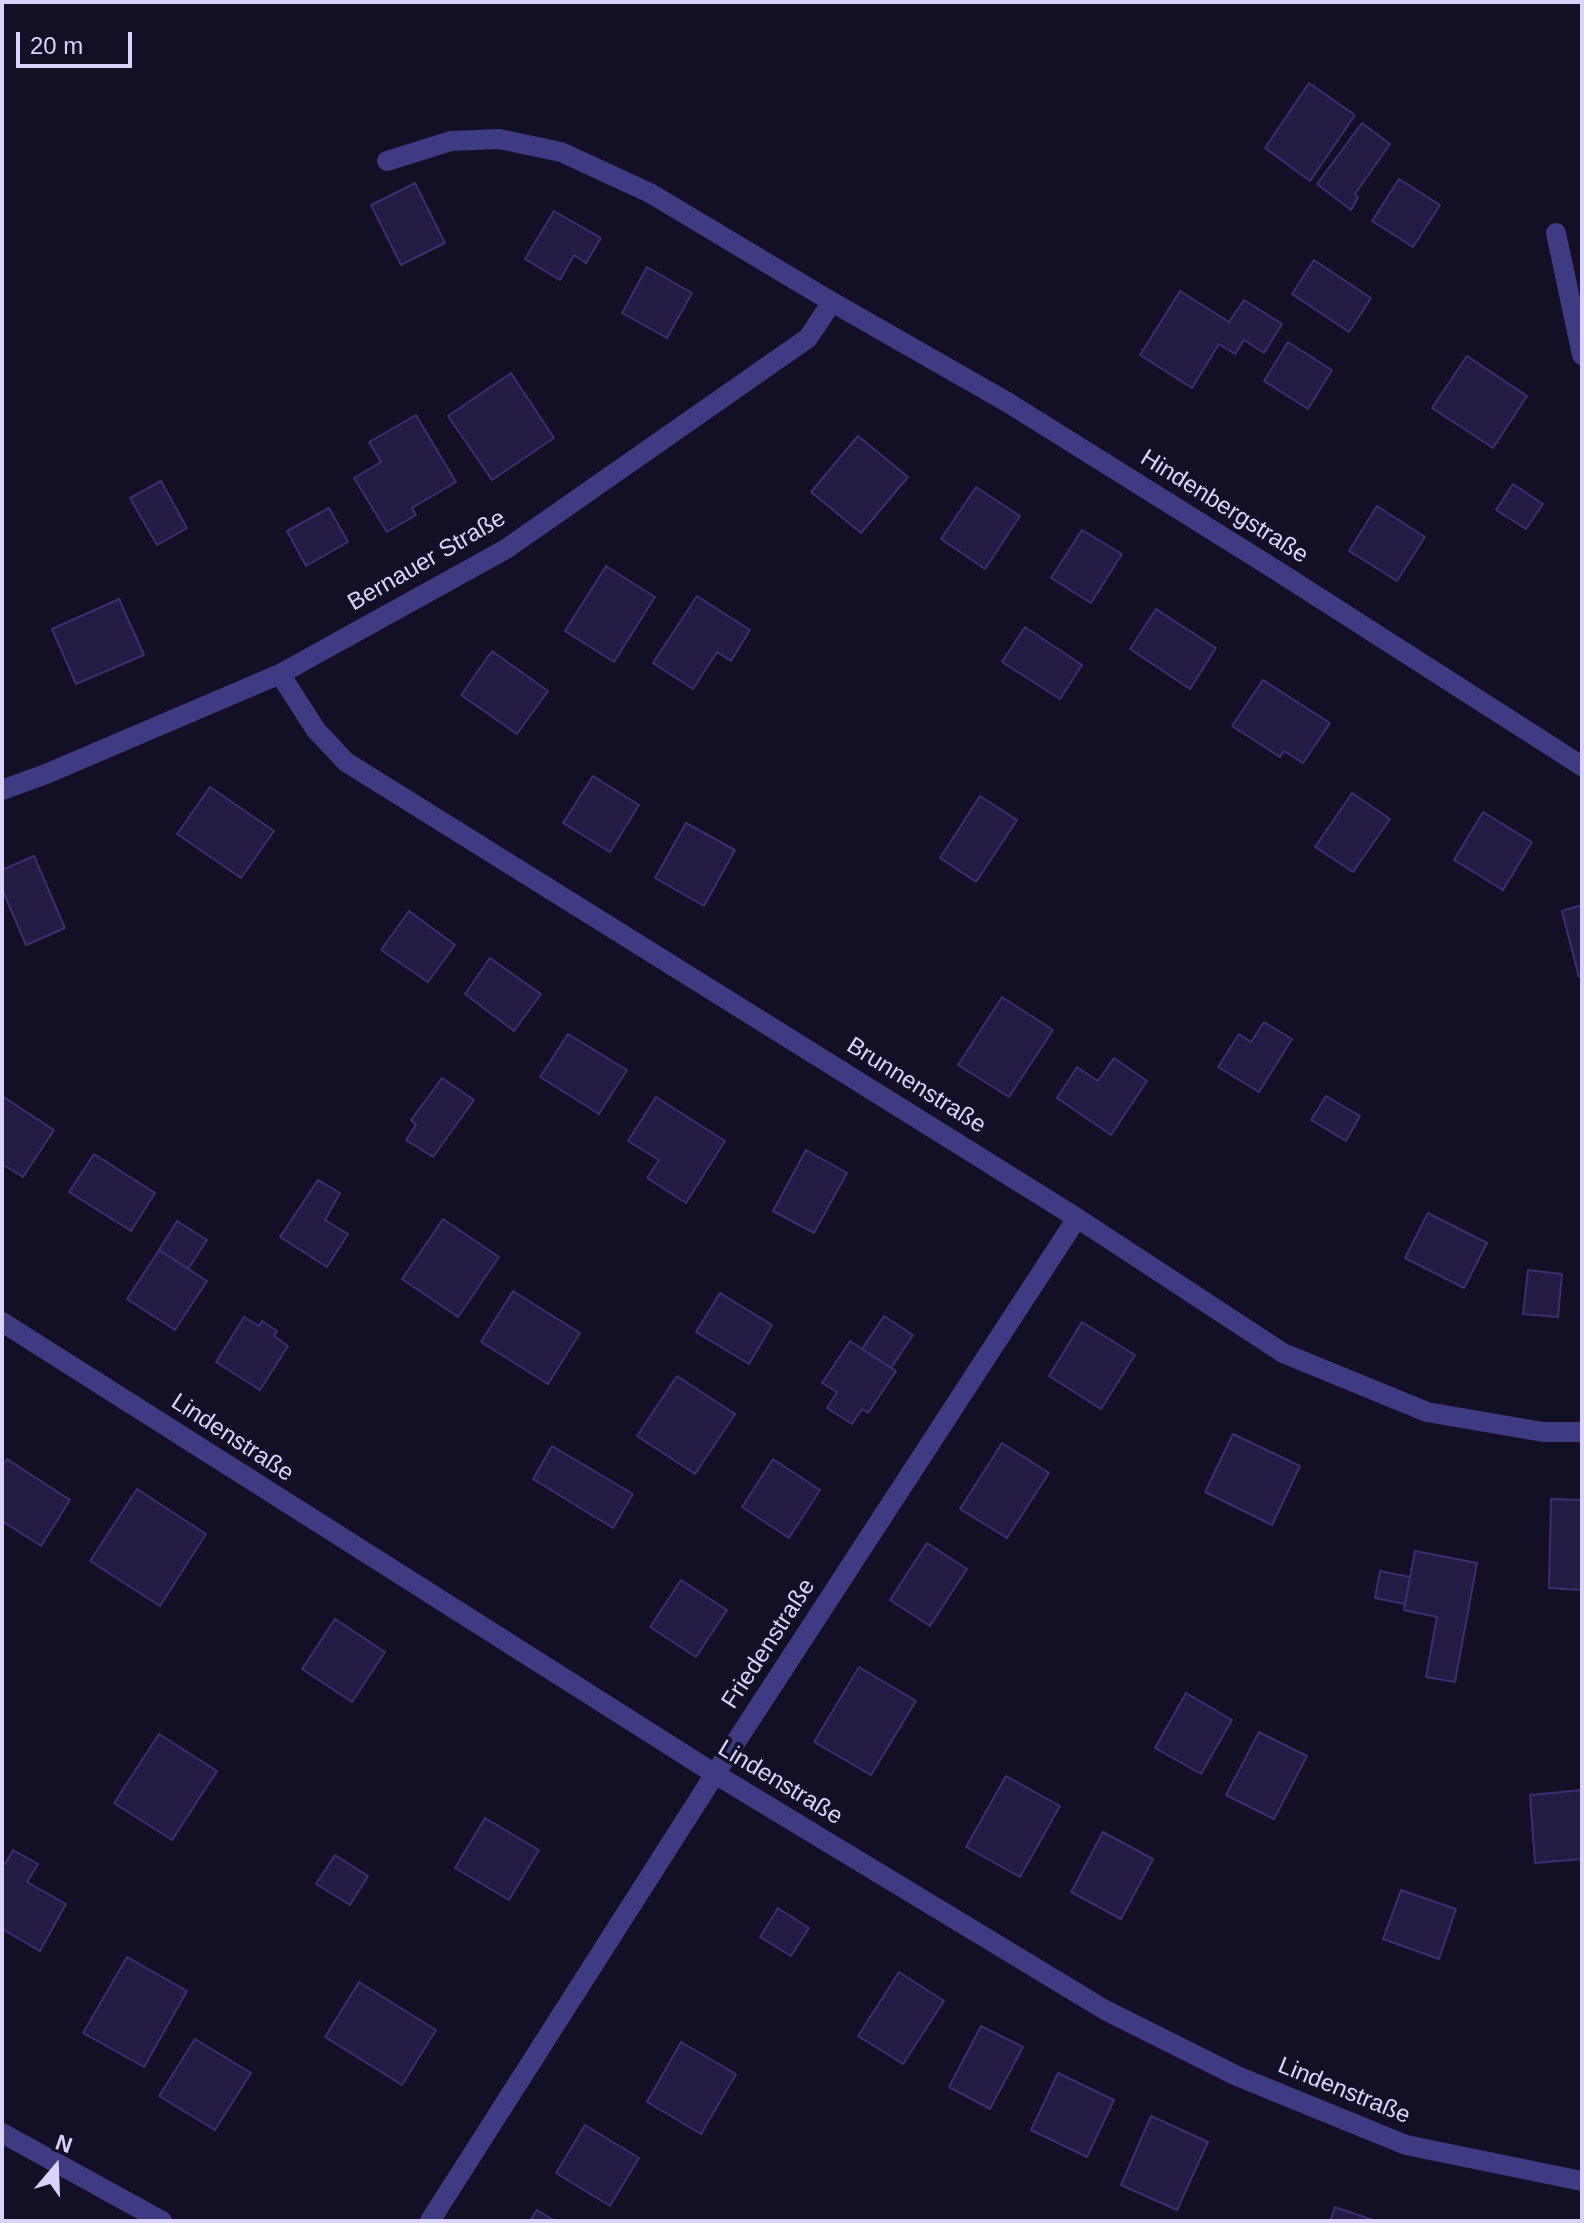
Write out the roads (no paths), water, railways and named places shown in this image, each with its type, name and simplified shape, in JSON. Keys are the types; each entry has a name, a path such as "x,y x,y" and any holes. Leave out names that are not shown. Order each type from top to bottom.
{"street":[{"name":"Hindenbergstraße","path":"387,161 451,141 499,139 561,152 650,193 1007,402 1582,766"},
{"path":"1556,233 1582,355"},
{"name":"Bernauer Straße","path":"2,790 280,674 506,549 808,338 832,302"},
{"name":"Brunnenstraße","path":"280,674 316,730 346,762 1077,1218 1283,1353 1427,1412 1543,1432 1582,1432"},
{"name":"Friedenstraße","path":"430,2221 715,1774 1077,1218"},
{"name":"Lindenstraße","path":"2,1322 715,1774 1105,2010 1237,2076 1406,2145 1582,2181"},
{"path":"2,2133 162,2221"}]}
